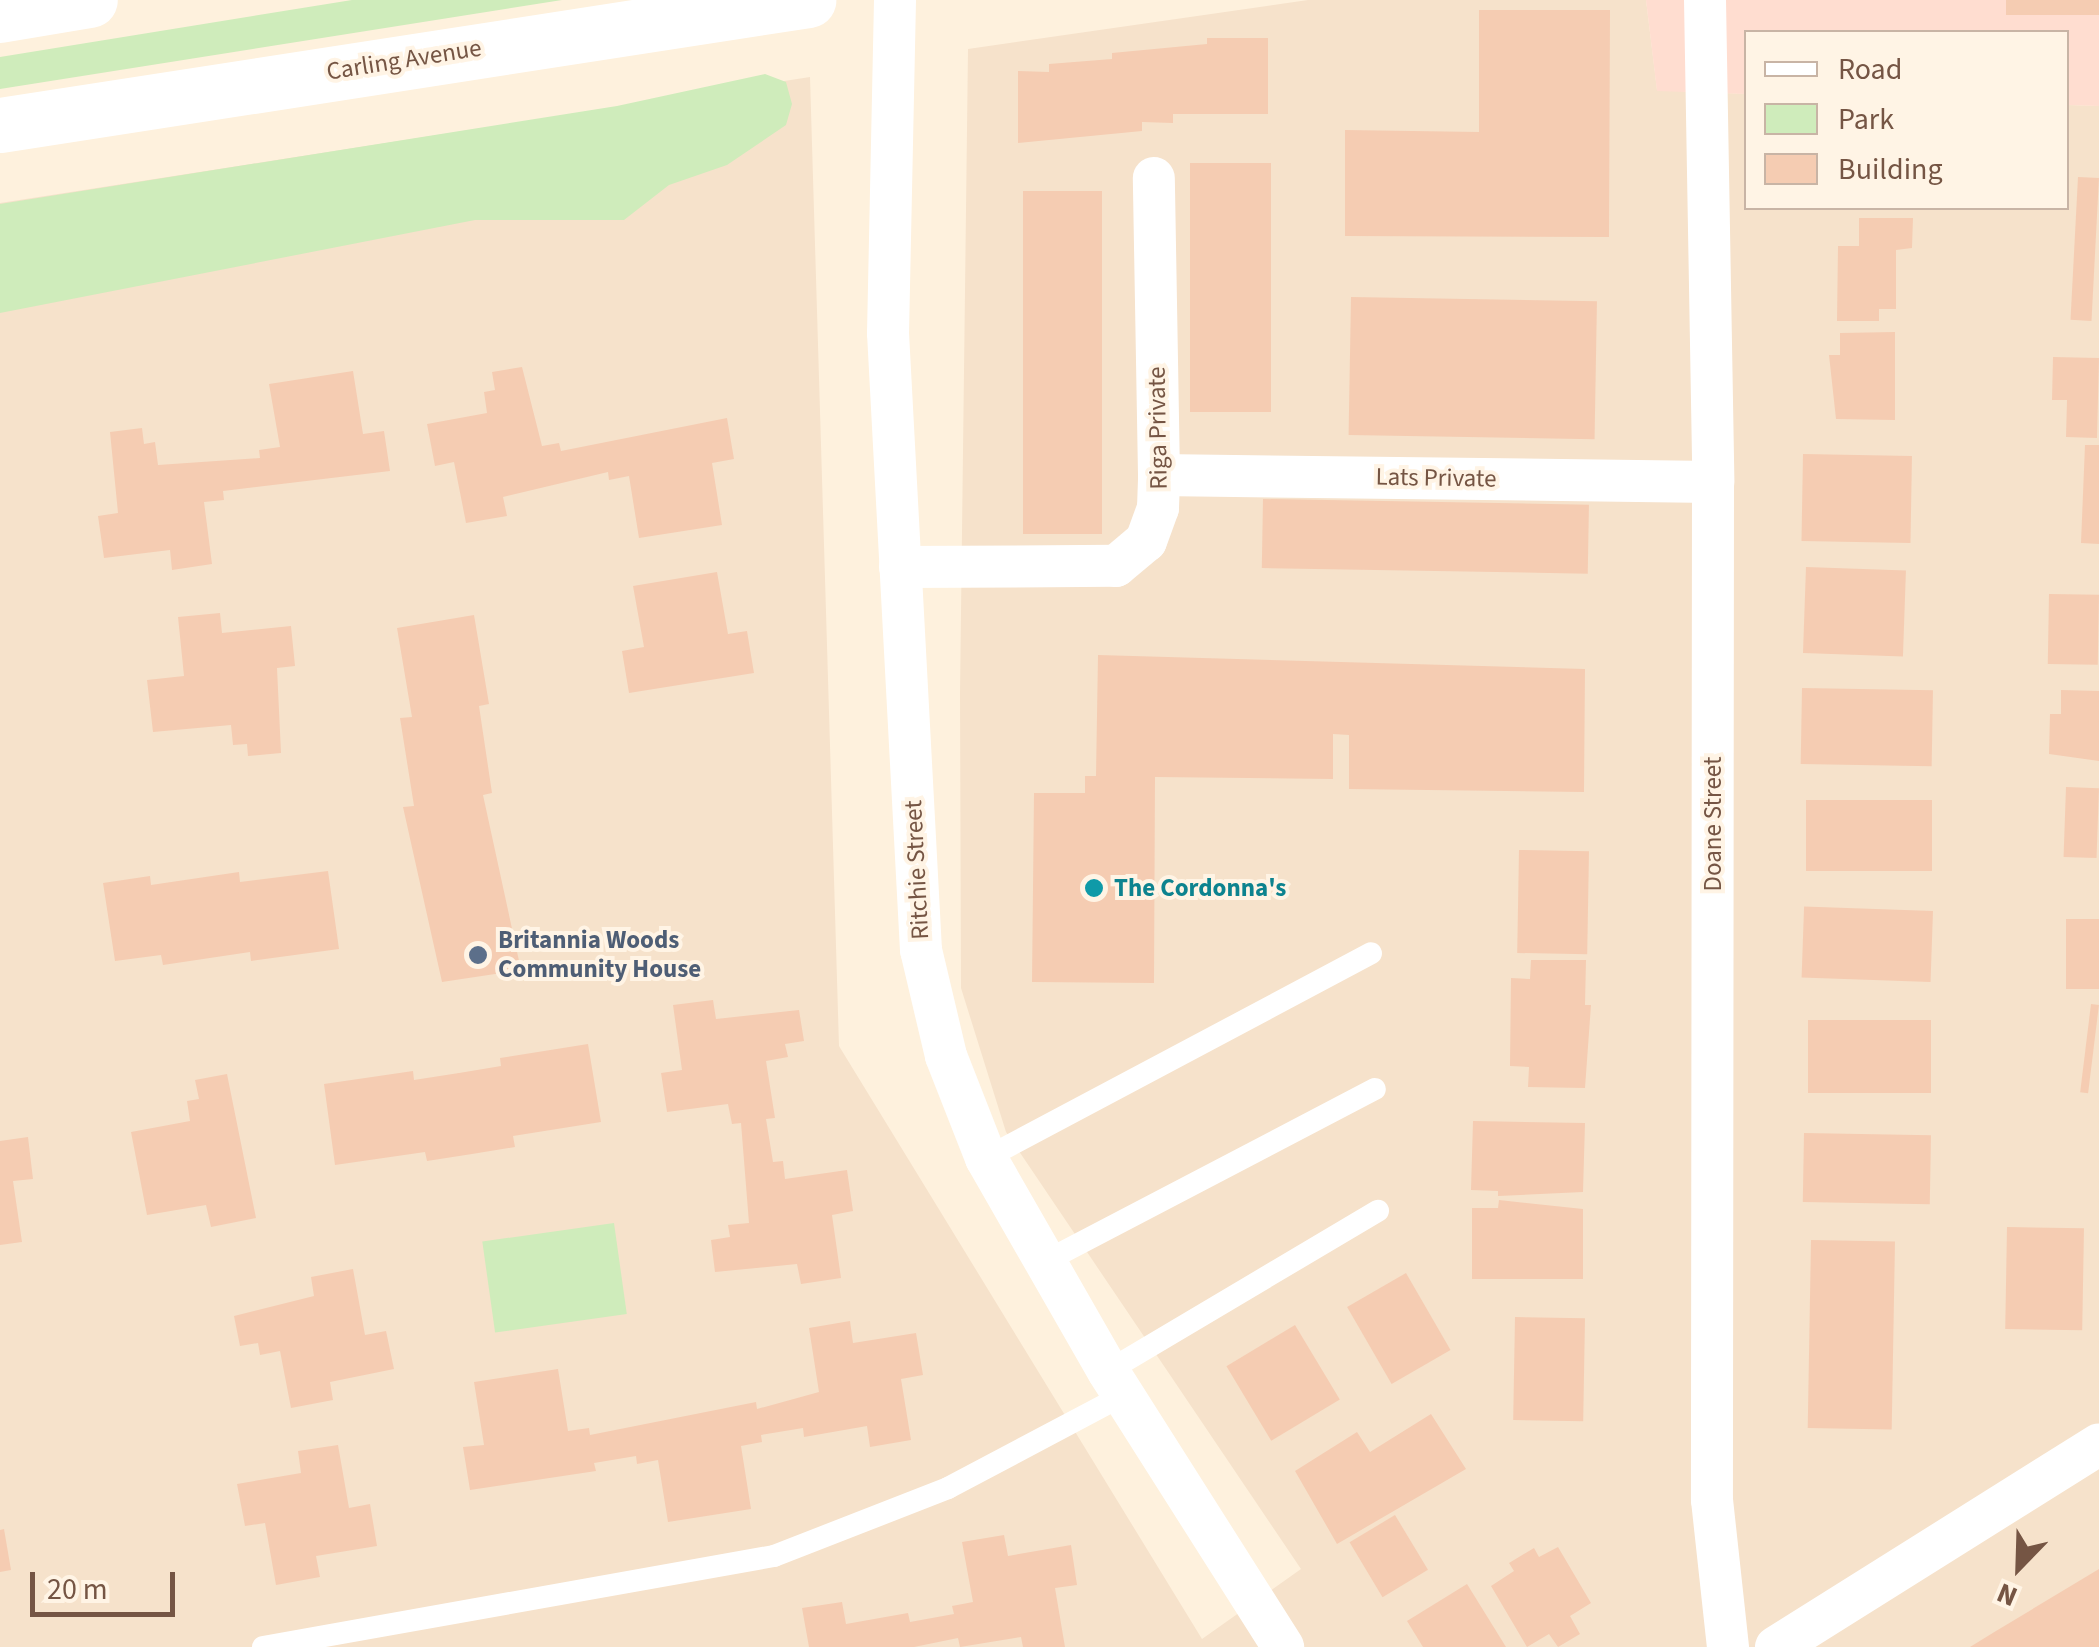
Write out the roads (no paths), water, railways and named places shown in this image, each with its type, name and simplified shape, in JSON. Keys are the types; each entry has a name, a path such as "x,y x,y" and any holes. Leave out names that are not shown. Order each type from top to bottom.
{"main road":[{"path":"0,15 90,0"},
{"name":"Carling Avenue","path":"0,124 808,0"}],"street":[{"name":"Ritchie Street","path":"895,0 888,333 921,950 946,1056 986,1158 1116,1383 1283,1647"},
{"name":"Doane Street","path":"1705,0 1713,482 1712,1500 1728,1647"},
{"name":"Riga Private","path":"900,568 1116,566 1146,541 1158,508 1159,476 1154,178"},
{"name":"Lats Private","path":"1159,476 1713,482"},
{"path":"1776,1647 2099,1444"}],"lane":[{"path":"986,1158 1372,953"},
{"path":"1046,1261 1375,1089"},
{"path":"263,1647 774,1556 948,1488 1378,1211"}],"place":[{"name":"The Cordonna's","path":"1094,888"},
{"name":"Britannia Woods Community House","path":"478,955"}]}
